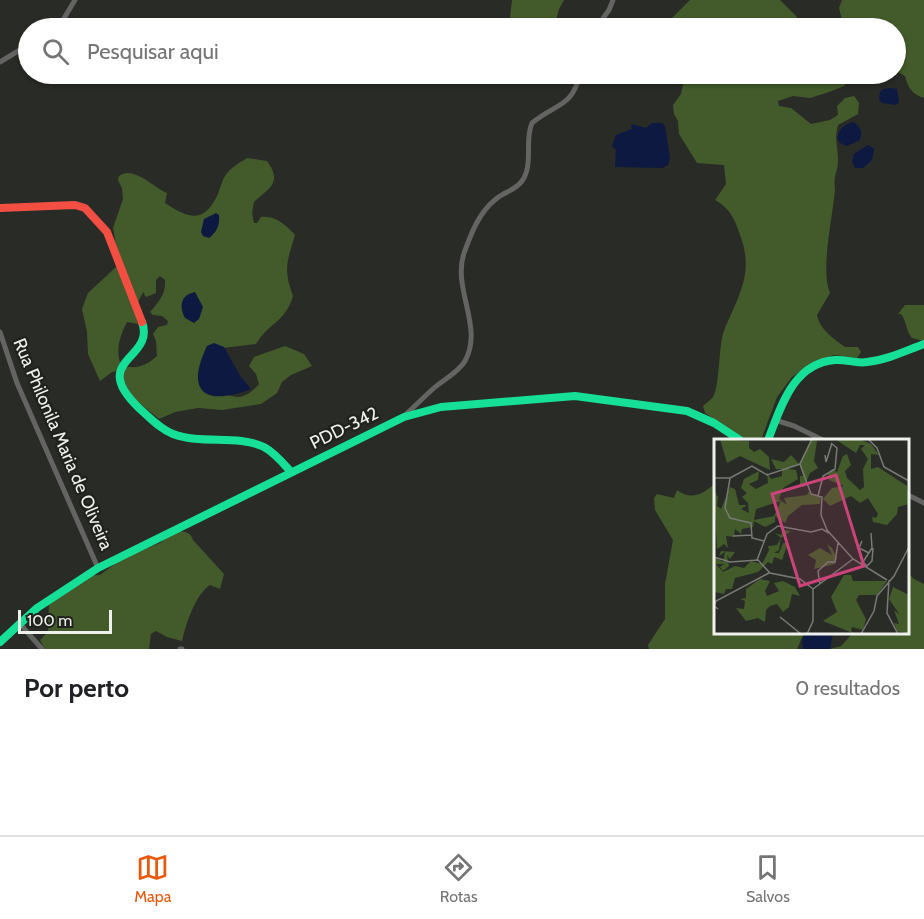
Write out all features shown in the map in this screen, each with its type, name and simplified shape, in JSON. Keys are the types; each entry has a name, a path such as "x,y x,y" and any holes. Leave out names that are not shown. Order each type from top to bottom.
{"street":[{"path":"64,18 75,0"},
{"path":"603,18 613,0"},
{"path":"0,62 18,51"},
{"path":"404,417 464,364 470,351 472,332 461,273 463,255 485,208 497,197 515,188 522,181 526,171 532,123 570,99 578,84"},
{"path":"0,208 75,205 85,208 95,217 107,232 145,331 143,344 119,374 120,385 125,394 159,427 171,434 186,438 259,444 272,450 291,472"},
{"name":"Rua Philonila Maria de Oliveira","path":"0,332 17,383 98,568"},
{"path":"769,439 791,386 803,372 822,362 837,360 865,363 924,344"},
{"name":"PDD-342","path":"0,642 37,609 98,568 404,417 441,407 575,396 687,411 714,423 737,439"},
{"path":"775,420 794,426 819,439"},
{"path":"909,496 924,503"},
{"path":"20,624 42,649"}],"green space":[{"path":"512,0 564,0 557,18 510,18"},
{"path":"690,0 780,0 797,17 796,18 672,18"},
{"path":"842,0 924,0 924,98 916,95 906,79 906,18 842,18 839,8"},
{"path":"683,84 845,84 810,98 793,96 778,101 779,106 791,108 811,124 830,120 838,115 837,106 845,98 854,96 859,103 858,114 838,125 837,130 838,164 826,271 830,293 817,315 821,325 832,337 845,347 858,347 861,352 857,358 834,355 814,361 792,377 777,397 761,439 744,439 705,413 703,406 715,392 722,338 744,282 746,263 743,243 735,222 730,213 715,200 726,184 724,165 697,163 679,134 673,105 681,94"},
{"path":"247,158 267,161 274,175 269,189 254,202 252,213 254,223 257,223 261,217 276,219 295,235 287,265 293,296 286,312 256,344 215,349 214,388 232,396 248,394 259,384 256,374 249,366 254,357 285,346 304,354 312,366 291,375 282,382 277,393 261,404 222,410 198,408 175,412 159,419 124,390 117,371 100,381 88,354 87,332 82,309 88,293 116,267 113,228 123,199 119,176 130,173 143,178 167,193 165,203 181,213 195,216 213,204 227,173","holes":["160,276 165,280 163,294 150,312 168,321 167,325 158,327 153,334 157,356 140,366 121,365 118,354 119,343 127,322 138,324 137,304 143,292 146,297 156,293 156,280"]},
{"path":"905,305 924,305 924,341 912,338 903,317 898,314"},
{"path":"714,484 714,634 804,634 797,649 649,649 648,645 665,619 665,584 673,540 655,510 654,498 657,494 674,498 677,490 692,496"},
{"path":"176,531 187,532 224,574 220,589 210,585 200,596 189,618 182,641 156,631 151,634 149,649 45,649 40,640 48,632 49,603 81,576 100,575 124,557 160,543"},
{"path":"909,574 924,584 924,649 830,649 841,646 852,634 909,634"}],"water":[{"path":"883,89 897,89 899,102 896,105 882,103 879,99"},
{"path":"854,122 860,130 860,140 847,146 840,143 837,138 841,129"},
{"path":"652,123 662,123 665,126 670,158 668,165 662,168 615,167 616,150 612,146 616,135 632,129 631,124 646,128"},
{"path":"868,145 874,149 872,160 863,168 855,168 852,162 854,154"},
{"path":"216,213 219,219 216,231 209,238 203,236 201,232 204,219"},
{"path":"195,292 203,307 199,319 194,323 185,318 182,302 186,296"},
{"path":"214,343 224,347 241,377 251,389 222,396 212,396 204,392 199,385 200,362 207,346"},
{"path":"805,634 833,634 830,649 803,649 802,640"}],"traffic: fast":[{"path":"142,322 144,335 140,345 121,370 120,380 125,392 140,409 159,426 173,434 196,439 242,441 264,447 291,472"},
{"path":"768,439 784,401 799,378 809,369 835,360 874,361 924,344"},
{"path":"0,642 37,608 98,568 404,417 441,407 575,396 687,411 714,423 738,439"}],"traffic: jam":[{"path":"0,208 75,205 85,208 107,232 142,322"}]}
